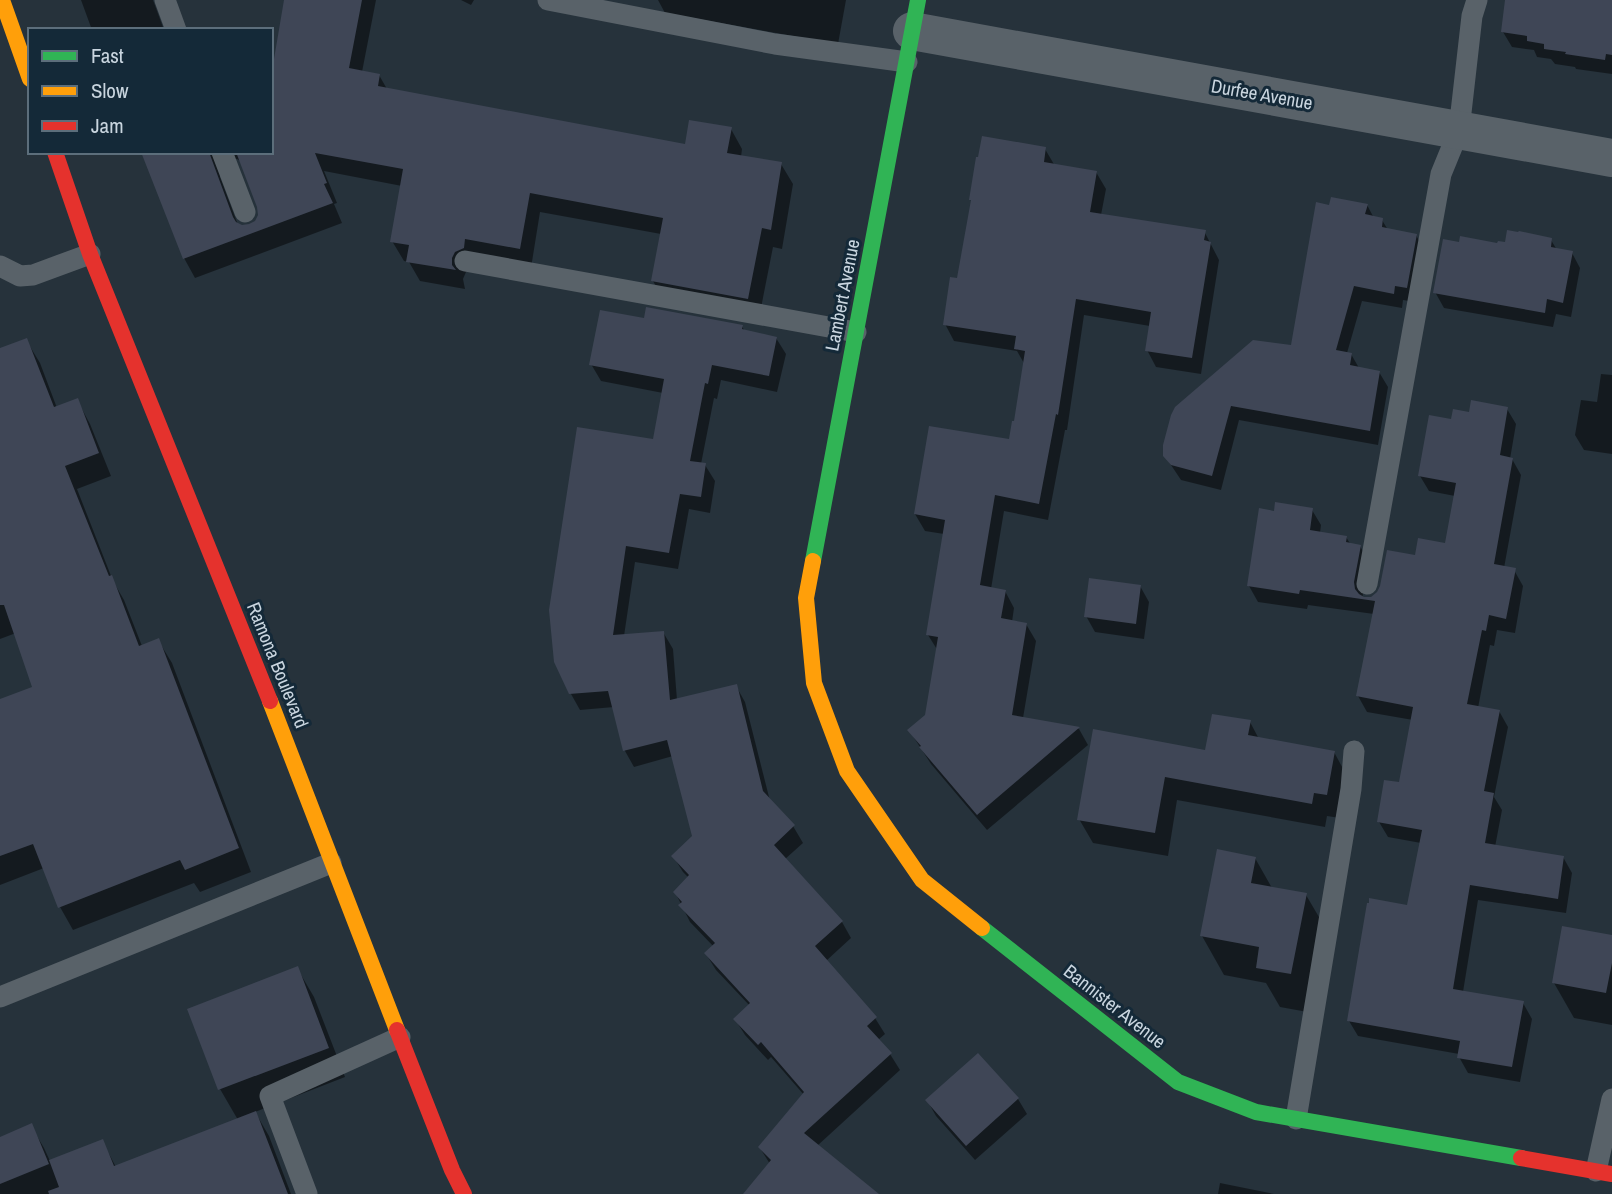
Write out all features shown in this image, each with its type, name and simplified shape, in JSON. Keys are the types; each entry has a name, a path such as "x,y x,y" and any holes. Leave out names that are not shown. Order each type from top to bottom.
{"street":[{"path":"2,0 7,34 28,75"},
{"name":"Durfee Avenue","path":"912,31 1612,158"},
{"name":"Lambert Avenue","path":"806,598 912,31"},
{"name":"Ramona Boulevard","path":"56,154 90,254 464,1194"},
{"name":"Bannister Avenue","path":"806,598 814,683 847,771 922,880 1178,1082 1256,1112 1604,1172"}],"lane":[{"path":"165,0 175,28"},
{"path":"548,0 775,44 912,31"},
{"path":"1367,584 1441,174 1459,130 1472,16 1477,0"},
{"path":"223,154 245,212"},
{"path":"0,266 20,276 33,275 90,254"},
{"path":"465,261 856,332"},
{"path":"1296,1119 1351,789 1354,751"},
{"path":"0,997 331,863"},
{"path":"307,1194 270,1096 400,1037"},
{"path":"1604,1172 1612,1099"}],"building":[{"path":"284,0 362,0 349,68 380,74 378,86 685,144 689,120 732,127 727,153 782,162 771,230 762,228 748,299 651,281 663,218 530,193 520,249 465,239 464,248 455,252 452,258 452,265 456,270 406,262 409,245 390,242 403,169 315,153 333,203 183,259 142,154 210,154 236,222 242,225 255,221 258,215 257,207 237,154 273,154 274,59"},
{"path":"1505,0 1612,0 1612,55 1606,54 1605,60 1565,54 1566,52 1544,49 1544,44 1527,41 1527,36 1501,32"},
{"path":"982,136 1046,147 1044,162 1097,171 1090,212 1206,230 1204,240 1211,242 1192,358 1145,351 1151,312 1076,299 1058,415 1056,414 1039,504 995,495 980,585 1006,590 1001,618 1027,623 1012,715 1080,727 977,815 907,730 925,715 938,637 926,635 945,520 914,514 929,426 1009,439 1025,351 1014,349 1016,336 943,325 950,277 957,278 976,157"},
{"path":"1331,197 1368,204 1365,214 1383,218 1382,227 1417,234 1407,288 1395,286 1394,294 1354,286 1336,350 1352,353 1350,365 1380,371 1370,431 1231,406 1212,476 1171,465 1163,456 1163,445 1175,407 1253,340 1291,345 1316,202 1329,205"},
{"path":"1507,230 1552,238 1551,247 1573,251 1563,303 1547,299 1545,313 1433,293 1443,239 1459,242 1460,236 1505,242"},
{"path":"646,307 743,325 742,329 777,337 769,376 712,365 708,384 705,383 690,461 706,463 701,497 680,494 669,553 626,546 613,635 664,631 670,700 737,684 763,791 795,825 774,845 843,921 815,946 877,1017 867,1026 892,1053 804,1133 879,1194 743,1194 771,1160 758,1147 804,1092 761,1042 758,1045 733,1019 750,1003 704,953 715,943 678,905 682,902 673,892 689,875 671,856 692,836 667,740 623,751 608,691 569,694 554,662 549,610 577,427 653,439 664,379 589,365 600,310 644,318"},
{"path":"27,338 54,407 78,398 99,453 65,466 139,646 159,638 239,848 185,870 180,860 58,908 33,844 0,856 0,699 32,687 4,605 0,605 0,348"},
{"path":"1471,400 1508,407 1500,455 1513,458 1494,564 1516,568 1506,619 1489,615 1486,631 1482,630 1467,704 1500,710 1484,791 1494,793 1485,843 1564,856 1558,899 1470,885 1453,989 1524,1001 1512,1067 1457,1058 1460,1041 1347,1021 1369,898 1407,905 1422,830 1377,822 1384,780 1399,782 1413,707 1356,696 1375,601 1300,590 1299,594 1247,586 1259,508 1274,511 1275,502 1313,508 1310,530 1347,536 1346,542 1361,545 1354,582 1355,589 1364,597 1371,597 1380,586 1387,550 1415,555 1418,538 1445,543 1456,483 1418,476 1429,415 1451,419 1453,409 1469,412"},
{"path":"1089,578 1141,585 1136,624 1084,617"},
{"path":"1212,714 1251,720 1248,735 1335,751 1327,795 1314,793 1312,804 1165,777 1155,833 1077,820 1093,729 1205,750"},
{"path":"1217,849 1256,857 1251,883 1307,893 1291,974 1256,968 1259,947 1200,936"},
{"path":"1562,926 1612,935 1612,963 1606,993 1552,983"},
{"path":"298,966 329,1048 218,1090 187,1009"},
{"path":"978,1053 1019,1098 966,1146 925,1100"},
{"path":"256,1111 288,1194 49,1194 48,1191 59,1187 49,1160 103,1139 114,1166"},
{"path":"32,1123 49,1164 0,1184 0,1137"}],"traffic: fast":[{"path":"813,561 918,0"},
{"path":"982,928 1178,1082 1256,1112 1521,1158"}],"traffic: slow":[{"path":"2,0 28,73"},
{"path":"813,561 806,598 814,683 847,771 922,880 982,928"},
{"path":"270,701 397,1030"}],"traffic: jam":[{"path":"56,154 90,254 270,701"},
{"path":"397,1030 464,1194"},
{"path":"1521,1158 1612,1174"}]}
